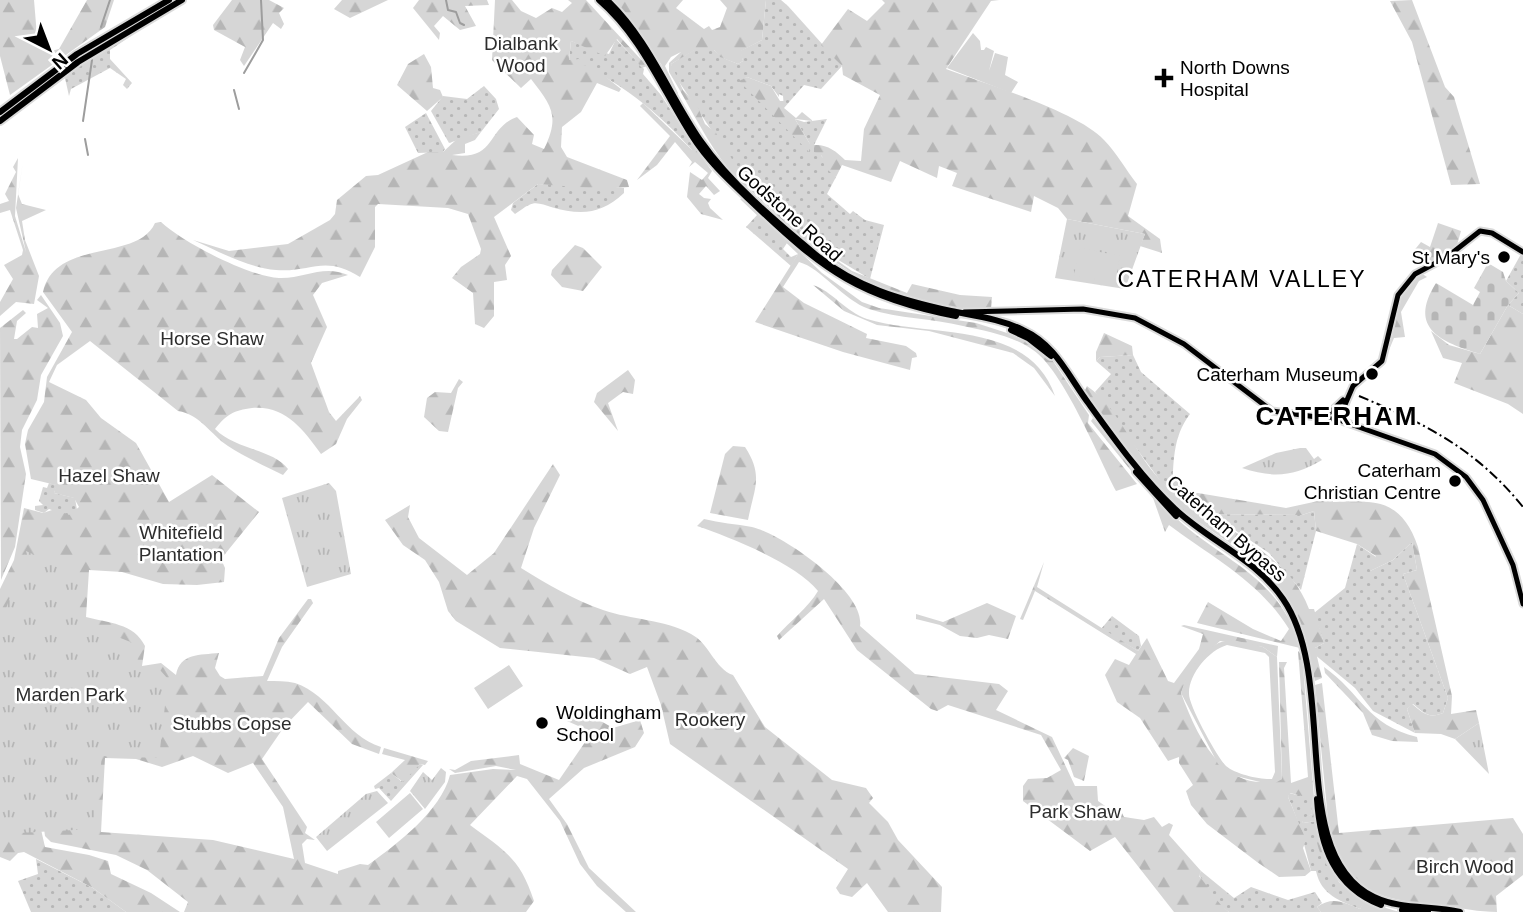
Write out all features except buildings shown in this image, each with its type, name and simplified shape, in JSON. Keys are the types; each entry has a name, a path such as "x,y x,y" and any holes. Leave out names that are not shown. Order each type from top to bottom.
{"highway":[{"path":"0,112 77,54 167,3 182,0"},
{"path":"0,121 78,62 167,3 189,0"},
{"name":"Godstone Road","path":"599,0 621,23 652,64 691,134 712,163 809,256 838,277 881,298 976,318"},
{"name":"Godstone Road","path":"607,0 647,48 709,152 795,237 828,264 870,288 976,318"},
{"name":"Caterham Bypass","path":"976,318 1020,333 1049,353 1093,416 1158,499 1184,523 1254,572 1278,598 1296,629 1305,659 1318,816 1327,854 1340,876 1363,897 1388,907 1428,912"},
{"name":"Caterham Bypass","path":"976,318 1022,329 1046,345 1059,359 1100,420 1173,508 1257,570 1284,599 1296,621 1308,657 1324,830 1340,870 1359,888 1380,900 1460,912"}],"main road":[{"path":"1337,415 1362,375 1382,361 1398,295 1415,274 1447,257 1476,233 1492,233 1523,252"},
{"path":"961,313 1083,309 1135,318 1184,344 1262,406 1286,414 1322,418 1337,415 1351,424 1430,452 1466,477 1483,500 1507,551 1523,604"},
{"path":"976,318 988,312"}],"green space":[{"path":"0,0 34,0 37,36 47,52 59,49 87,0 114,0 105,27 10,95 0,56"},
{"path":"232,0 269,0 284,8 279,13 284,24 281,29 273,23 244,66 240,60 245,47 214,30 213,25"},
{"path":"342,0 388,0 350,18 334,9"},
{"path":"419,0 487,0 489,5 465,6 476,26 460,30 443,16 434,26 440,33 439,40 413,8"},
{"name":"Dialbank Wood","path":"495,0 512,0 521,11 536,18 552,8 562,12 572,3 568,0 586,0 647,66 642,68 617,39 605,56 571,41 569,60 579,59 583,65 592,66 621,89 619,92 597,83 581,112 562,127 561,147 567,157 627,180 629,187 602,189 538,184 494,217 511,256 505,265 507,280 494,282 494,316 484,328 475,324 473,293 452,278 461,267 480,254 481,249 468,214 448,208 378,204 375,207 375,247 360,277 347,270 327,265 288,270 265,269 193,240 229,251 288,244 330,220 335,214 337,200 366,176 378,175 428,152 443,152 457,139 481,132 475,140 465,144 465,153 452,155 466,156 477,153 484,149 500,128 517,117 534,135 532,144 544,149 552,128 549,104 531,79 521,88 492,60"},
{"path":"612,0 683,0 676,8 704,29 709,26 712,30 720,27 727,8 720,0 766,0 762,40 741,51 743,61 738,64 720,57 714,50 695,50 671,64 683,90 697,105 705,124 716,133 743,177 825,252 852,271 907,293 912,284 960,295 992,297 991,309 926,303 896,294 868,282 815,248 766,205 721,159 669,72 669,63 681,52 671,57 665,66 678,93 676,96 661,64"},
{"path":"766,0 781,0 788,6 842,66 821,89 804,85 784,108 783,96 779,94 779,97 771,86 747,77 740,81 810,144 795,119 804,122 827,119 814,145 836,177 827,194 850,214 853,211 865,220 884,225 870,279 825,252 743,177 673,73 671,64 694,50 714,50 721,57 738,64 743,61 740,51 762,40"},
{"path":"882,0 999,0 991,1 946,69 1052,109 1091,129 1104,140 1137,184 1128,216 1160,239 1162,253 1140,246 1145,234 1067,219 1058,208 1034,196 1031,212 952,186 957,173 939,166 937,178 900,161 891,182 842,165 836,177 831,173 822,156 814,152 814,145 831,149 845,160 861,161 864,129 880,95 843,75 842,66 821,45 848,9 867,21 885,3"},
{"path":"1412,0 1445,87 1454,97 1480,184 1451,185 1412,42 1390,1"},
{"path":"973,33 980,41 981,50 986,47 994,51 989,71 995,53 1008,57 1005,75 1018,82 1011,93 947,68"},
{"path":"134,34 110,50 110,59 132,83 127,89 123,85 126,79 110,68 71,89 69,96 65,78 28,105 70,71"},
{"path":"616,39 644,69 643,74 661,95 696,149 693,151 666,123 636,98 604,76 569,60 571,41 609,54"},
{"path":"424,54 431,67 433,88 440,90 443,97 427,111 397,85 408,64"},
{"path":"747,77 771,86 780,101 784,101 784,108 796,118 802,112 813,121 795,119 810,144 809,152 739,81"},
{"path":"484,86 496,99 499,109 481,132 449,143 431,111 443,96 467,99"},
{"path":"643,103 692,150 696,149 712,171 708,178 720,191 714,195 706,186 699,194 711,199 708,203 710,208 723,220 701,214 687,197 690,172 702,180 708,173 695,162 689,167 692,162 675,142 657,165 637,180 670,136 640,106"},
{"path":"426,113 445,149 443,152 418,153 405,127"},
{"path":"18,158 15,216 26,252 16,208 18,194 22,204 46,210 22,221 25,240 39,276 34,304 16,302 0,316 0,302 13,279 4,265 22,255 23,250 10,210 0,213 0,204 9,201 5,194 16,172 13,167"},
{"path":"538,184 624,188 624,193 607,205 590,211 572,212 534,203 515,214 511,210 513,203"},
{"path":"744,198 822,273 862,302 879,308 976,323 1023,338 1053,361 1089,415 1088,423 1137,484 1116,491 1068,394 1044,360 1017,341 951,323 869,309 850,299 816,271 799,262 783,287 804,303 867,334 866,338 906,346 916,353 917,357 912,358 910,370 843,352 755,322 798,254 740,199"},
{"path":"758,214 787,243 783,249 791,257 798,254 791,266 746,227"},
{"path":"1067,219 1145,234 1125,289 1055,278"},
{"path":"161,222 184,239 251,272 279,278 322,271 348,275 322,283 313,295 327,327 311,363 329,412 336,421 360,396 362,400 347,419 336,444 321,454 292,420 274,410 240,410 227,417 215,429 233,441 281,462 288,469 283,475 228,446 199,420 178,411 90,341 57,365 49,382 86,400 101,418 136,443 169,502 212,475 259,512 221,559 225,568 224,582 197,585 163,584 122,572 89,570 86,617 120,625 140,638 145,646 142,666 161,663 176,675 186,659 219,653 215,668 225,679 263,676 279,638 308,599 311,599 313,603 282,647 267,681 292,682 308,689 357,734 381,747 379,754 352,744 308,702 284,727 262,759 307,827 305,833 315,840 307,839 302,844 305,863 338,874 338,871 360,864 368,865 404,837 428,814 450,775 493,769 516,770 496,766 455,773 449,769 455,770 471,761 519,755 520,764 559,780 592,732 567,721 585,712 613,728 640,720 644,733 635,747 584,768 549,799 567,824 589,868 636,912 626,912 597,886 580,864 560,821 527,779 517,776 470,825 502,849 517,865 534,901 526,912 184,912 188,902 147,870 116,855 51,842 45,836 40,799 35,803 45,847 108,861 111,874 151,893 180,912 126,912 93,888 24,852 18,853 10,861 0,857 0,589 14,560 24,508 43,513 55,509 69,515 79,507 74,498 54,493 56,485 31,479 25,444 28,430 44,402 47,377 72,332 43,292 51,275 63,264 132,243 146,235 155,223","holes":["193,756 228,773 253,763 283,807 294,859 213,840 101,832 105,758 136,759 162,767"]},
{"path":"1438,223 1461,231 1457,245 1425,266 1412,253 1421,242 1430,247"},
{"path":"575,245 583,248 602,267 583,291 562,287 551,275 552,270"},
{"path":"1080,248 1120,256 1115,283 1074,275"},
{"path":"1521,254 1523,314 1508,305 1519,293 1506,281"},
{"path":"1488,263 1503,272 1506,281 1519,293 1508,305 1480,354 1442,338 1427,323 1425,312 1436,283 1473,305 1480,292 1474,288"},
{"path":"1421,273 1427,277 1419,281 1401,312 1405,337 1394,338 1389,350 1390,329 1396,308 1407,288"},
{"path":"813,285 867,319 891,325 974,336 1000,343 1023,354 1042,371 1055,396 1034,368 1013,353 929,331 877,325 844,311"},
{"path":"41,295 60,323 63,336 41,375 37,400 22,430 20,447 26,474 15,547 1,580 0,328 23,310 26,313 17,321 14,339 32,327 38,328 37,314 48,308 37,300"},
{"path":"1508,305 1523,314 1523,414 1508,404 1454,383 1462,363 1443,358 1431,331 1449,345 1480,354"},
{"path":"1104,333 1132,346 1133,355 1100,357 1096,361 1096,352"},
{"path":"1133,355 1141,372 1190,414 1177,441 1172,491 1161,482 1095,392 1111,374 1096,361 1100,357"},
{"path":"628,370 635,380 633,394 623,392 608,403 618,431 594,402 597,393"},
{"path":"459,379 463,382 458,388 448,432 439,431 424,417 427,398 435,392 451,393"},
{"path":"1087,386 1111,409 1149,466 1171,490 1175,476 1186,491 1286,508 1332,498 1333,502 1375,503 1396,512 1412,531 1418,547 1452,696 1451,714 1476,710 1479,723 1455,739 1441,734 1415,733 1407,709 1412,704 1426,714 1438,715 1443,713 1448,698 1403,574 1417,570 1412,542 1393,560 1370,571 1369,566 1376,556 1357,544 1316,531 1314,511 1302,515 1212,514 1280,566 1301,592 1309,609 1314,609 1324,643 1315,648 1322,678 1315,681 1300,627 1281,590 1247,555 1189,515 1163,493 1132,457 1084,392"},
{"path":"1093,418 1164,507 1265,587 1291,624 1300,648 1197,623 1208,602 1253,629 1281,641 1289,629 1264,597 1234,571 1169,525 1165,532 1153,498 1091,421"},
{"path":"733,446 745,447 756,475 748,520 710,513 725,454"},
{"path":"1306,448 1314,459 1318,456 1322,460 1302,470 1283,474 1242,468 1276,453"},
{"name":"Rookery","path":"553,464 560,475 534,528 521,568 592,606 670,625 697,638 721,667 733,675 765,727 832,780 866,788 873,798 869,803 888,822 898,840 942,887 941,912 888,912 867,883 852,897 840,894 836,888 848,869 670,744 661,705 647,667 630,674 594,658 500,648 456,621 448,611 439,582 425,560 403,545 385,520 410,505 408,517 419,538 467,575 494,553"},
{"path":"49,483 57,485 54,493 75,498 77,510 69,516 49,509 44,513 35,510 35,506 43,505 39,501 43,487 47,488"},
{"path":"329,483 336,491 351,574 307,587 282,498"},
{"path":"1314,511 1316,531 1301,590 1269,553 1211,514 1302,515"},
{"name":"Park Shaw","path":"704,519 752,527 801,552 820,566 850,597 858,612 860,626 915,674 999,684 1008,691 996,710 1052,737 1075,786 1097,786 1098,801 1118,815 1121,811 1124,817 1144,820 1154,817 1162,827 1169,823 1173,825 1169,835 1201,871 1199,876 1229,912 1174,912 1115,837 1090,851 1023,801 1023,786 1028,779 1047,778 1061,770 1041,735 948,705 937,711 931,709 857,650 824,599 779,640 777,636 818,591 779,561 697,526"},
{"path":"1412,542 1417,570 1403,574 1448,698 1443,713 1438,715 1427,714 1413,704 1407,709 1415,733 1373,711 1355,688 1314,654 1315,648 1324,643 1314,613 1345,588 1357,544 1376,557 1370,571 1393,560"},
{"name":"Marden Park","path":"26,551 80,576 78,621 138,645 137,672 160,670 168,679 159,758 102,756 93,829 0,834 0,626"},
{"path":"1044,562 1037,587 1138,651 1147,638 1168,681 1174,683 1199,649 1203,634 1181,626 1184,625 1278,646 1277,657 1263,647 1220,641 1197,664 1181,693 1196,728 1216,760 1245,779 1262,782 1282,779 1279,662 1287,662 1284,668 1291,783 1308,777 1298,651 1302,655 1316,821 1303,823 1301,819 1312,814 1310,793 1302,796 1290,793 1288,797 1306,840 1303,848 1311,871 1305,876 1279,877 1207,824 1191,805 1186,791 1193,785 1179,763 1179,757 1168,761 1140,718 1117,702 1105,675 1115,659 1129,665 1136,654 1035,591 1023,620 1020,619"},
{"path":"987,603 1016,616 1008,639 989,635 977,638 960,636 940,625 916,619 916,614 943,622"},
{"path":"1112,616 1139,636 1141,646 1138,651 1101,629"},
{"path":"1233,640 1263,647 1277,657 1282,779 1272,785 1228,774 1218,764 1181,693 1200,658 1214,645","holes":["1227,645 1265,653 1269,657 1275,772 1272,779 1248,776 1226,766 1204,731 1189,694 1196,671 1220,648"]},
{"path":"509,665 523,686 488,709 474,688"},
{"path":"1324,667 1375,716 1400,732 1417,737 1418,742 1392,741 1372,735 1363,713 1325,673"},
{"name":"Birch Wood","path":"1322,683 1339,833 1513,818 1523,834 1523,875 1496,896 1497,912 1386,897 1357,882 1346,869 1329,830 1315,685"},
{"path":"1479,723 1489,774 1455,739"},
{"path":"384,748 428,761 425,765 420,764 403,782 391,773 405,760 382,754"},
{"path":"1073,748 1089,756 1084,781 1074,777 1068,760 1064,758"},
{"path":"420,764 423,765 391,801 379,788 375,789 374,786 391,773 401,781"},
{"path":"441,768 446,772 445,782 425,809 410,791 423,772 432,780"},
{"path":"377,791 388,803 327,851 316,837 366,794"},
{"path":"1311,792 1312,814 1302,820 1303,823 1316,821 1318,846 1339,882 1364,903 1360,909 1332,896 1322,886 1316,871 1311,871 1288,797 1289,793 1297,795"},
{"path":"410,793 423,809 389,838 376,822"},
{"name":"Birch Wood","path":"1316,825 1330,863 1345,884 1375,904 1401,912 1321,912 1317,907 1328,902 1343,902 1360,909 1363,903 1345,888 1329,869 1318,848"},
{"path":"36,859 93,888 126,912 31,912 18,881 38,874"},
{"path":"1201,871 1234,898 1251,887 1288,900 1315,892 1322,903 1317,907 1321,912 1229,912 1219,905 1199,875"}],"waterway":[{"path":"101,27 110,0"},
{"path":"244,73 263,40 261,0"},
{"path":"446,0 448,10 456,12 460,23 464,25"},
{"path":"83,121 92,60"},
{"path":"234,90 239,109"},
{"path":"85,139 88,155"}],"railway":[{"path":"1359,396 1448,440 1487,469 1523,507"}],"place":[{"name":"North Downs Hospital","path":"1164,78"},
{"name":"St Mary's","path":"1504,257"},
{"name":"Caterham Museum","path":"1372,374"},
{"name":"Caterham Christian Centre","path":"1455,481"},
{"name":"Woldingham School","path":"542,723"}],"district":[{"name":"CATERHAM VALLEY","path":"1242,279"},
{"name":"CATERHAM","path":"1337,416"}],"park label":[{"name":"Horse Shaw","path":"212,338"},
{"name":"Hazel Shaw","path":"109,475"},
{"name":"Whitefield Plantation","path":"181,543"},
{"name":"Stubbs Copse","path":"232,723"}]}
